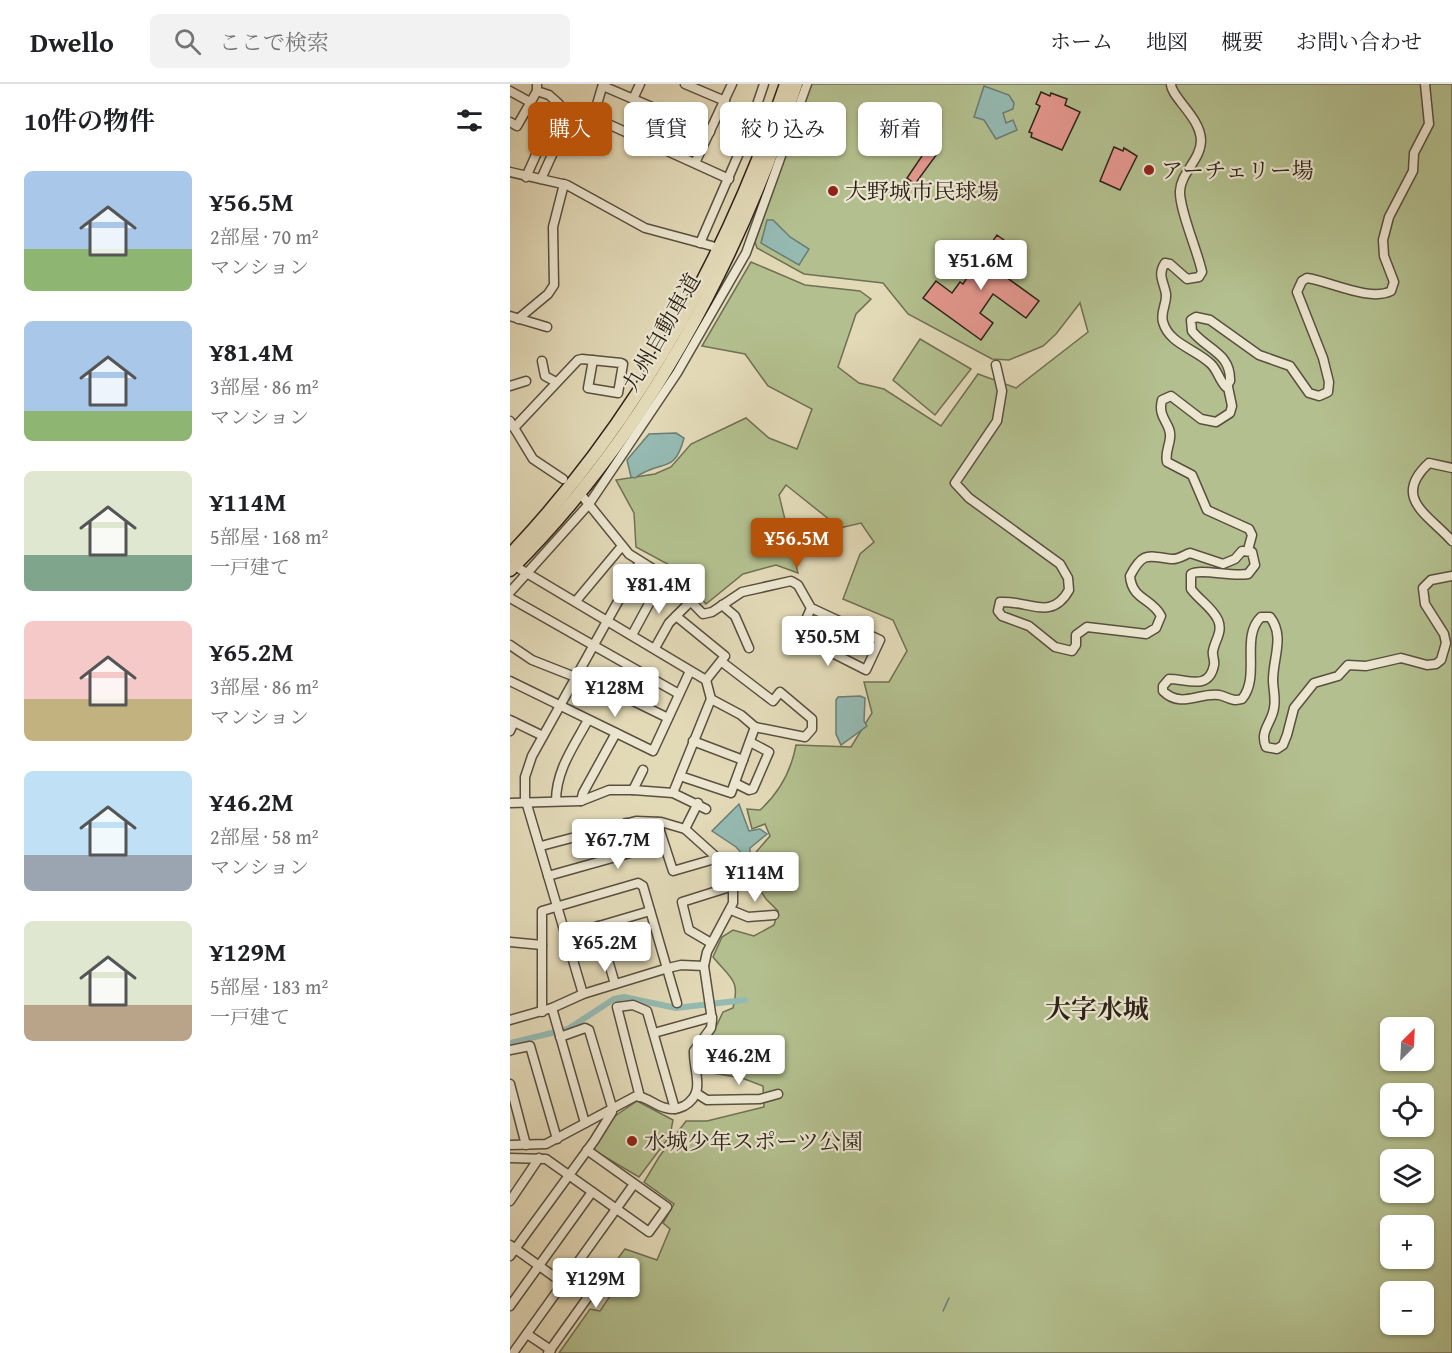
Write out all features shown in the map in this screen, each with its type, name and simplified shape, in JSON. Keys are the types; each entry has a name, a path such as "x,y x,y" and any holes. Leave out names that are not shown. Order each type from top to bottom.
{"highway":[{"name":"九州自動車道","path":"510,555 601,448 627,412 692,306 748,184 786,84"},
{"name":"九州自動車道","path":"515,569 589,479 676,354 748,212 796,84"},
{"path":"510,549 601,448"}],"street":[{"path":"633,99 640,84"},
{"path":"685,84 701,87 724,101"},
{"path":"695,163 732,84"},
{"path":"700,243 729,179 764,84"},
{"path":"510,592 529,574 586,501 677,373 746,253 807,84"},
{"path":"1171,84 1172,91 1190,112 1201,140 1196,159 1181,184 1180,196 1202,272 1199,278 1187,279 1170,264 1165,263 1161,282 1167,298 1161,318 1165,330 1177,342 1209,362 1217,370 1221,382 1228,387"},
{"path":"996,365 1002,401 997,421 955,483 969,498 1064,568 1069,590 1056,606 1045,609 1011,601 1000,602 998,607 1002,616 1029,626 1047,642 1062,650 1072,651 1076,645 1076,635 1087,627 1146,634 1156,628 1161,616 1158,610 1139,597 1131,585 1130,576 1137,562 1147,556 1171,559 1197,553 1223,564 1248,550 1251,535 1249,529 1207,510 1192,475 1167,462 1165,451 1169,434 1160,414 1162,400 1171,396 1182,402 1201,419 1216,422 1230,413 1232,406 1228,387 1229,365 1225,358 1192,331 1191,320 1196,318 1210,320 1259,355 1290,366 1309,393 1319,396 1328,392 1327,372 1297,292 1299,286 1307,278 1333,286 1380,294 1391,291 1394,282 1383,256 1383,240 1389,217 1413,171 1414,153 1429,124 1425,84"},
{"path":"710,132 603,85 595,111 608,124 729,179"},
{"path":"510,91 530,102 537,88 559,104 526,177"},
{"path":"510,122 517,126 528,106"},
{"path":"541,179 552,156"},
{"path":"510,172 564,184 645,228 712,246"},
{"path":"514,317 548,294 554,285 553,227 564,184"},
{"path":"736,251 746,253"},
{"path":"514,317 547,327"},
{"path":"563,479 533,459 513,431 578,360 593,360 623,364 618,393 588,388 593,360"},
{"path":"542,361 545,376 556,382"},
{"path":"510,386 526,381"},
{"path":"1452,468 1429,463 1423,468 1412,494 1414,503 1452,541"},
{"path":"586,501 622,546 640,562 664,576 703,614 712,612 742,592 791,581 798,585 811,608 880,640 866,670 799,636 811,608"},
{"path":"576,601 622,546"},
{"path":"1248,550 1252,552 1255,564 1248,574 1233,577 1201,570 1191,574 1191,589 1211,610 1220,628 1213,652 1215,662 1212,673 1204,681 1195,684 1169,679 1163,686 1163,691 1169,697 1179,699 1194,700 1220,695 1229,700 1242,699 1247,694 1250,679 1252,627 1261,617 1270,617 1278,638 1273,682 1274,708 1263,733 1266,747 1277,749 1283,745 1294,708 1314,683 1338,676 1348,665 1366,666 1401,658 1427,664 1436,664 1441,660 1446,643 1444,634 1425,604 1423,588 1431,580 1452,576"},
{"path":"583,994 526,801 525,777 532,756 640,562"},
{"path":"515,569 529,574 576,601 706,680 711,699 673,794"},
{"path":"632,635 664,576"},
{"path":"510,598 679,694"},
{"path":"655,648 676,616 690,602"},
{"path":"722,605 735,616 749,648"},
{"path":"676,616 725,656 706,680"},
{"path":"510,645 532,660 621,694 668,718"},
{"path":"711,699 741,715 755,727 805,737 812,729 813,718 780,692 774,701 722,662"},
{"path":"510,681 652,751 690,671"},
{"path":"556,801 557,782 561,769 588,720"},
{"path":"510,731 512,721 543,736"},
{"path":"680,776 730,794 755,727"},
{"path":"581,801 583,793 616,733"},
{"path":"693,741 743,760"},
{"path":"735,783 749,790 753,789 769,752 750,742"},
{"path":"633,790 643,770"},
{"path":"510,803 581,801 609,790 633,790 673,794 706,809"},
{"path":"685,829 698,804"},
{"path":"657,822 672,871 718,858"},
{"path":"510,1145 546,1144 628,1098 640,1096 661,1107 675,1109 686,1105 696,1093 699,1084 694,1051 711,1028 712,1017 704,966 711,943 731,910 735,895 728,869 685,829 672,823 626,823 540,846"},
{"path":"548,876 630,853 632,849 626,823"},
{"path":"542,1012 542,911 638,883 643,886 677,1003"},
{"path":"711,943 688,930 682,902 733,886"},
{"path":"731,910 748,917 774,915"},
{"path":"565,936 650,911"},
{"path":"598,926 615,984"},
{"path":"510,942 542,945"},
{"path":"510,1020 542,1012 583,994 668,968 681,965 704,966"},
{"path":"640,1096 616,1008 633,1005 645,1009 675,1109"},
{"path":"552,1008 585,1123"},
{"path":"654,1033 712,1017"},
{"path":"560,1037 585,1028 590,1030 612,1107 610,1117 587,1150 512,1250 563,1283"},
{"path":"510,1050 530,1046 557,1139"},
{"path":"510,1084 526,1145"},
{"path":"696,1093 707,1100 760,1099 778,1094"},
{"path":"510,1158 546,1159 649,1232 667,1208 587,1150"},
{"path":"510,1201 539,1158"},
{"path":"513,1353 634,1184"},
{"path":"510,1306 592,1192"},
{"path":"527,1334 550,1351 593,1290 570,1274"}],"green space":[{"path":"811,84 1452,84 1452,1353 559,1353 590,1309 600,1311 617,1286 607,1273 625,1249 657,1260 670,1229 663,1223 674,1204 644,1182 659,1157 686,1121 707,1121 764,1107 763,1086 742,1078 707,1072 703,1054 723,1012 733,1008 735,998 736,991 732,979 713,957 722,937 733,930 754,936 774,925 778,911 766,899 744,866 770,836 765,824 752,829 747,809 760,810 773,796 788,773 796,745 851,747 872,713 864,682 889,682 907,651 893,620 843,599 860,554 874,542 861,523 840,528 786,485 779,495 798,573 776,565 743,574 706,604 675,568 636,547 634,513 616,480 655,474 671,467 691,444 746,418 769,438 797,449 812,409 768,386 745,354 702,346 751,262 805,285 860,291 871,299 856,314 838,367 859,383 884,389 941,426 978,374 1016,388 1088,332 1080,303 1056,334 1043,346 1009,360 992,359 908,314 883,283 804,274 757,248 755,242 785,156 846,156 846,102 805,102"},
{"path":"920,339 971,369 935,415 893,380"},
{"name":"水城少年スポーツ公園","path":"637,1101 673,1120 670,1136 639,1177 595,1151 594,1146 615,1116"}],"water":[{"path":"984,86 1009,95 1014,103 1013,109 1003,113 1006,123 1013,120 1017,130 996,139 984,120 974,117"},
{"path":"767,220 773,220 790,237 809,249 799,265 761,243"},
{"path":"676,433 684,438 680,450 671,462 644,472 635,478 631,477 627,460 649,434"},
{"path":"860,696 865,698 864,721 867,726 841,745 836,734 836,700 838,697"},
{"path":"739,804 749,831 760,829 767,834 750,848 750,857 747,859 736,847 712,831"}],"building":[{"path":"1041,92 1067,99 1065,105 1080,112 1062,150 1031,137 1032,133 1029,132 1040,106 1036,104"},
{"path":"1114,147 1123,151 1124,148 1137,156 1120,190 1100,181"},
{"path":"922,156 936,156 915,184 907,178"},
{"path":"997,235 1012,246 995,269 1039,301 1026,318 993,294 980,313 993,323 981,340 923,298 936,281 952,293 960,282 963,284 969,275 959,268 970,252 980,259"}],"waterway":[{"path":"510,1043 568,1029 614,999 624,997 676,1008 745,1000"},
{"path":"943,1311 949,1298"}],"place":[{"name":"アーチェリー場","path":"1149,170"},
{"name":"大野城市民球場","path":"833,191"},
{"name":"水城少年スポーツ公園","path":"632,1141"}],"district":[{"name":"大字水城","path":"1097,1008"}]}
